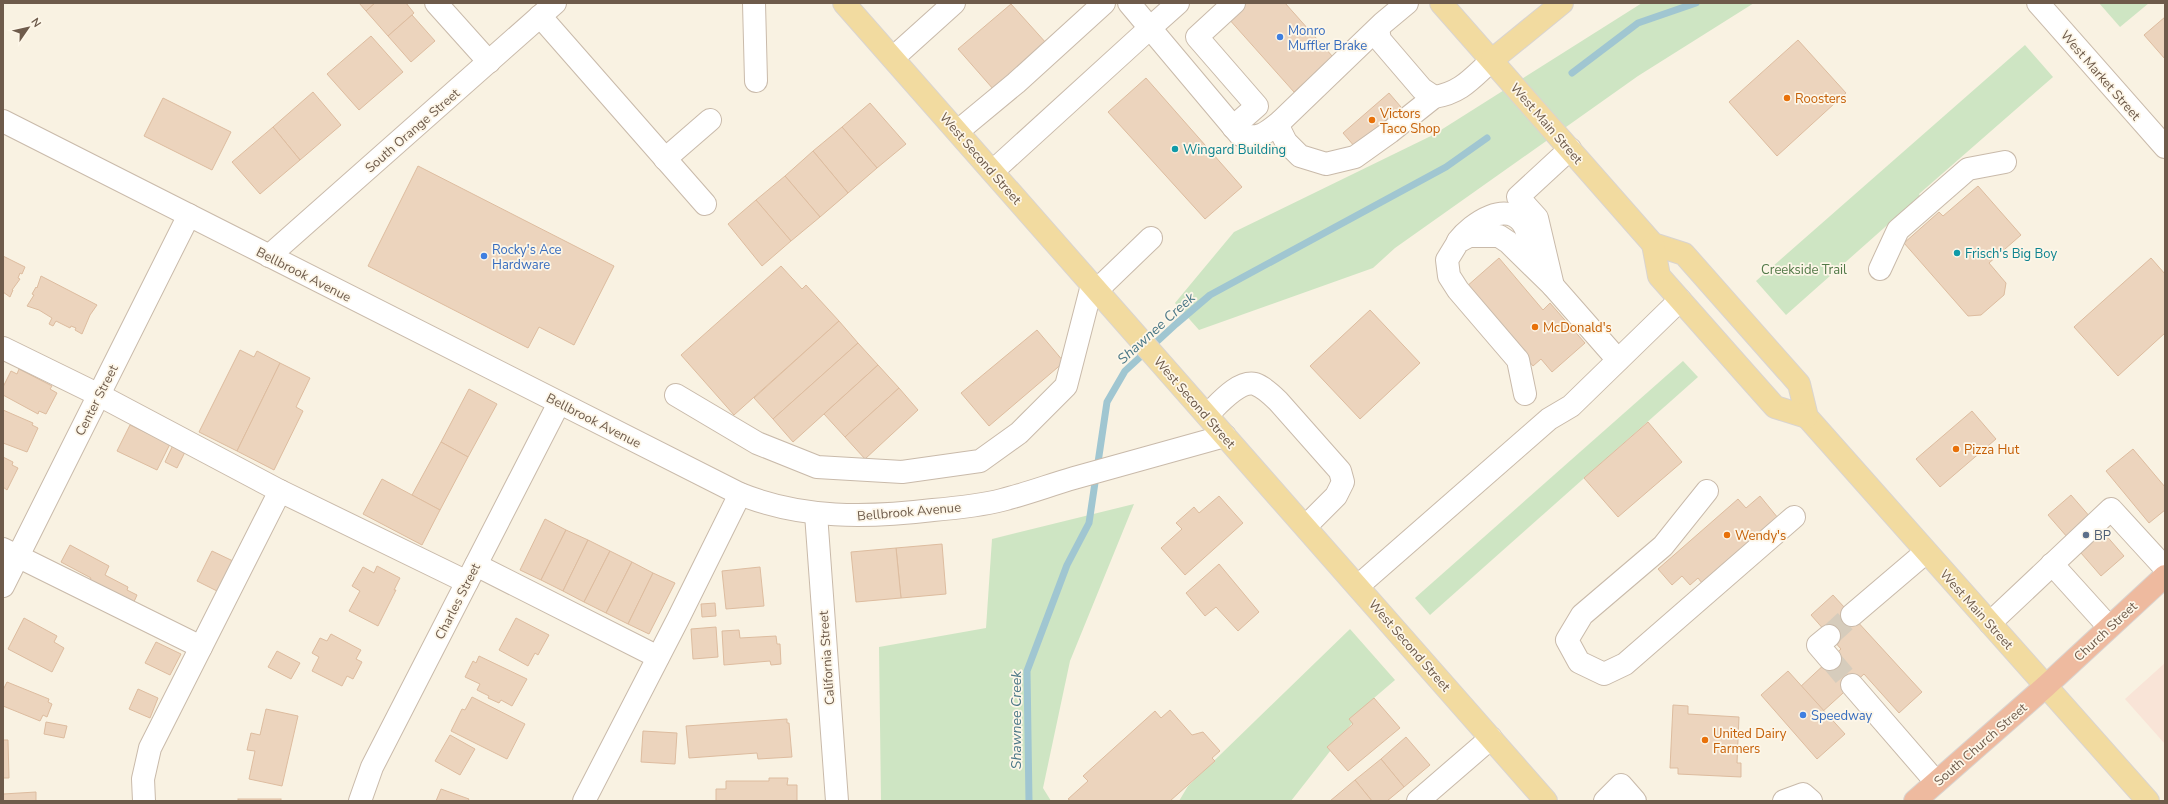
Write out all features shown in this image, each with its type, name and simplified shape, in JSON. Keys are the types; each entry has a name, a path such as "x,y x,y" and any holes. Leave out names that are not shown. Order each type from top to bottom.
{"highway":[{"name":"Church Street","path":"2046,686 2165,576"},
{"name":"South Church Street","path":"1915,801 2046,686"}],"main road":[{"name":"West Second Street","path":"844,3 1306,526 1546,801"},
{"name":"West Main Street","path":"1441,3 1653,244 1684,254 1799,384 1807,417 2148,801"},
{"path":"1492,60 1562,3"},
{"path":"1653,244 1659,276 1775,407 1807,417"}],"street":[{"path":"436,3 489,62"},
{"path":"754,3 756,81"},
{"path":"893,58 954,3"},
{"path":"958,131 1016,83 1104,3"},
{"path":"1129,3 1240,136 1253,138 1264,134 1280,122 1407,3"},
{"path":"993,171 1178,3"},
{"path":"1233,127 1256,106 1197,37 1234,3"},
{"name":"West Market Street","path":"2038,3 2165,147"},
{"path":"547,10 665,159 705,204"},
{"name":"South Orange Street","path":"269,256 547,10"},
{"path":"1378,29 1380,40 1422,89 1434,97"},
{"path":"1280,122 1280,130 1286,142 1300,156 1326,164 1355,157 1390,132 1434,97 1448,95 1459,90 1492,60"},
{"path":"665,159 710,120"},
{"name":"Bellbrook Avenue","path":"3,122 740,494 780,508 816,514 844,516 903,514 959,507 1001,500 1072,478 1225,436"},
{"path":"1546,280 1537,218 1518,197 1570,149"},
{"path":"1880,269 1898,230 1968,169 2005,162"},
{"name":"Center Street","path":"3,586 10,553 99,395 188,215"},
{"path":"1525,394 1518,360 1458,290 1449,276 1447,260 1458,242 1469,236 1499,236 1508,242 1546,280 1618,360"},
{"path":"676,395 757,443 817,467 902,472 980,461 1019,433 1066,386 1094,287 1151,238"},
{"path":"1358,586 1549,419 1571,406 1680,300"},
{"path":"3,348 99,395 280,491 472,573 658,657"},
{"path":"1207,415 1240,386 1255,384 1267,391 1278,401 1340,471 1343,482 1336,496 1306,526"},
{"name":"Charles Street","path":"360,801 372,767 559,403"},
{"path":"144,801 143,779 150,748 280,491"},
{"path":"1707,491 1662,546 1582,615 1567,640 1579,662 1604,674 1625,664 1794,517"},
{"path":"584,801 740,494"},
{"path":"1990,623 2110,509 2165,568"},
{"name":"California Street","path":"816,514 837,801"},
{"path":"1852,615 1926,552"},
{"path":"10,553 201,647"},
{"path":"2052,564 2109,627"},
{"path":"1828,636 1818,645 1830,659"},
{"path":"1852,685 1936,782"},
{"path":"1418,801 1491,738"},
{"path":"1605,801 1621,785 1635,801"},
{"path":"1784,801 1803,794 1811,801"}],"shaded area":[{"path":"2165,663 2165,744 2125,699"}],"green space":[{"path":"1642,3 1754,3 1638,76 1395,248 1373,268 1199,330 1175,303 1234,232 1433,135"},
{"path":"2099,3 2149,3 2120,27"},
{"name":"Creekside Trail","path":"2025,45 2053,77 1919,194 1920,196 1786,315 1756,281"},
{"path":"1683,361 1698,377 1430,615 1415,598"},
{"path":"1134,504 1070,661 1043,788 1051,801 881,801 879,647 986,628 992,539"},
{"path":"1350,629 1395,680 1367,704 1291,801 1179,801 1188,786"}],"building":[{"path":"359,3 375,3 366,11"},
{"path":"375,3 406,3 414,13 388,36 366,11"},
{"name":"Monro Muffler Brake","path":"1244,3 1285,3 1333,57 1294,92 1228,18"},
{"path":"1011,4 1047,44 994,90 958,49"},
{"path":"412,15 435,41 411,62 388,36"},
{"path":"2165,17 2165,59 2144,35"},
{"path":"371,36 403,72 359,110 327,74"},
{"name":"Roosters","path":"1798,40 1846,93 1777,156 1729,102"},
{"name":"Wingard Building","path":"1146,78 1242,187 1205,219 1108,112"},
{"path":"313,92 341,125 300,160 273,127"},
{"name":"Victors Taco Shop","path":"1389,93 1401,107 1355,147 1343,133"},
{"path":"163,98 231,132 212,170 144,136"},
{"path":"870,103 906,144 877,168 842,127"},
{"path":"273,127 300,160 260,194 232,162"},
{"path":"842,127 877,168 848,193 813,151"},
{"path":"813,151 848,193 820,217 785,176"},
{"name":"Rocky's Ace Hardware","path":"418,166 614,266 574,345 539,327 528,348 368,266"},
{"path":"785,176 820,217 791,241 756,200"},
{"name":"Frisch's Big Boy","path":"1978,186 2021,235 1989,263 2006,283 2004,295 1981,315 1968,316 1904,243 1939,212 1943,216"},
{"path":"756,200 791,241 762,266 728,224"},
{"path":"3,256 25,267 22,274 20,273 18,278 20,279 12,290 10,297 3,292"},
{"name":"McDonald's","path":"1499,258 1543,310 1550,303 1585,343 1552,372 1541,359 1533,366 1466,287"},
{"path":"2151,258 2165,274 2165,333 2118,376 2074,327"},
{"path":"781,266 802,289 806,285 839,321 734,415 681,355"},
{"path":"41,276 97,305 90,315 82,334 75,330 76,328 71,326 70,328 56,321 53,326 49,324 52,318 39,310 27,306 34,295 32,294 36,287 37,288"},
{"path":"1370,310 1420,363 1360,419 1310,366"},
{"path":"839,321 858,343 773,419 754,398"},
{"path":"1037,330 1064,362 989,426 961,393"},
{"path":"858,343 878,365 793,442 773,419"},
{"path":"240,350 254,357 257,351 280,363 237,451 199,432"},
{"path":"280,363 310,378 296,407 303,411 274,470 237,451"},
{"path":"878,365 899,388 845,437 824,414"},
{"path":"19,369 52,386 50,389 57,393 46,414 39,411 38,414 3,395 3,387 11,371 17,374"},
{"path":"899,388 918,410 865,459 845,437"},
{"path":"469,389 497,404 468,457 441,442"},
{"path":"3,410 33,423 32,425 38,428 27,452 3,443"},
{"name":"Pizza Hut","path":"1972,411 1996,439 1940,487 1916,459"},
{"path":"1648,422 1682,462 1618,517 1584,478"},
{"path":"130,425 170,444 157,470 117,451"},
{"path":"441,442 468,457 440,510 412,495"},
{"path":"173,445 185,452 177,468 165,462"},
{"path":"2133,449 2165,487 2165,510 2149,523 2106,471"},
{"path":"3,457 13,462 12,465 18,468 7,490 3,487"},
{"path":"382,479 440,510 422,545 363,514"},
{"name":"BP","path":"2071,495 2124,556 2101,576 2048,515"},
{"path":"1219,496 1243,523 1185,575 1161,548 1182,529 1176,523 1194,507 1199,513"},
{"name":"Wendy's","path":"1760,496 1778,518 1702,583 1698,578 1690,585 1682,576 1672,585 1658,569 1738,499 1746,508"},
{"path":"545,519 566,530 541,580 520,570"},
{"path":"566,530 588,540 563,591 541,580"},
{"path":"588,540 610,551 584,602 563,591"},
{"path":"942,544 946,594 901,598 896,548"},
{"path":"70,545 109,566 105,575 128,587 127,590 137,595 133,604 86,587 91,578 61,562"},
{"path":"896,548 901,598 856,602 851,552"},
{"path":"212,551 233,561 219,592 197,581"},
{"path":"610,551 632,562 606,613 584,602"},
{"path":"632,562 653,573 628,624 606,613"},
{"path":"1219,564 1259,612 1238,631 1216,607 1205,616 1186,593"},
{"path":"377,566 400,578 394,590 396,590 378,626 349,611 360,591 352,586 363,567 374,573"},
{"path":"760,567 764,606 726,609 722,571"},
{"path":"653,573 675,583 649,634 628,624"},
{"name":"Speedway","path":"1833,595 1922,692 1899,713 1864,674 1821,713 1799,688 1841,649 1811,615"},
{"path":"715,603 716,616 702,617 701,604"},
{"path":"24,618 57,636 54,642 64,648 52,672 8,649"},
{"path":"516,618 549,635 538,655 535,653 528,666 499,650"},
{"path":"716,627 718,657 693,659 691,629"},
{"path":"739,630 740,638 776,636 777,644 780,644 781,664 771,665 770,661 724,665 722,631"},
{"path":"331,634 361,650 356,659 362,662 353,679 347,676 342,686 312,671 319,657 312,653 320,638 327,641"},
{"path":"156,642 181,654 170,675 145,663"},
{"path":"277,651 300,663 291,679 268,667"},
{"path":"479,656 527,679 512,706 501,700 499,703 488,698 489,696 477,690 480,684 465,677 473,661 476,663"},
{"name":"Speedway","path":"1788,671 1845,734 1817,759 1761,695"},
{"path":"7,682 49,699 48,702 52,704 47,717 43,715 40,721 3,706 3,690"},
{"path":"138,689 158,698 150,718 129,709"},
{"path":"472,697 525,724 507,759 451,731 462,709 465,710"},
{"path":"1374,698 1400,728 1348,771 1327,747 1353,724 1349,719"},
{"name":"United Dairy Farmers","path":"1673,705 1688,706 1688,714 1739,717 1737,763 1741,763 1741,777 1678,774 1678,768 1670,768"},
{"path":"266,709 298,716 282,786 249,779 255,751 247,750 251,733 260,735"},
{"path":"1170,710 1192,735 1203,732 1220,751 1212,758 1215,761 1170,801 1071,801 1068,799 1088,781 1083,776 1155,711 1161,718"},
{"path":"787,719 787,723 789,723 792,757 758,759 757,753 689,758 686,726"},
{"path":"46,722 67,726 64,738 44,734"},
{"path":"643,731 677,733 675,764 641,762"},
{"path":"450,735 475,749 460,775 435,761"},
{"path":"1406,737 1430,765 1404,787 1381,759"},
{"path":"3,740 8,740 9,778 3,778"},
{"path":"1381,759 1404,787 1387,801 1372,801 1355,780"},
{"path":"769,778 788,778 787,785 797,785 797,801 716,801 716,789 726,789 726,781 769,781"},
{"path":"1355,780 1372,801 1330,801"},
{"path":"441,789 469,799 468,801 436,801"},
{"path":"36,792 36,801 3,801 3,794"},
{"path":"238,799 281,799 281,801 238,801"}],"waterway":[{"name":"Shawnee Creek","path":"1572,73 1638,23 1696,3"},
{"name":"Shawnee Creek","path":"1029,801 1027,671 1067,565 1089,523 1107,402 1125,371 1210,295 1446,167 1487,138"}],"tunnel":[{"path":"1829,636 1852,615"},
{"path":"1830,659 1852,685"}],"place":[{"name":"Monro Muffler Brake","path":"1280,37"},
{"name":"Roosters","path":"1787,98"},
{"name":"Victors Taco Shop","path":"1372,120"},
{"name":"Wingard Building","path":"1175,149"},
{"name":"Frisch's Big Boy","path":"1957,253"},
{"name":"Rocky's Ace Hardware","path":"484,256"},
{"name":"McDonald's","path":"1535,327"},
{"name":"Pizza Hut","path":"1956,449"},
{"name":"Wendy's","path":"1727,535"},
{"name":"BP","path":"2086,535"},
{"name":"Speedway","path":"1803,715"},
{"name":"United Dairy Farmers","path":"1705,740"}]}
